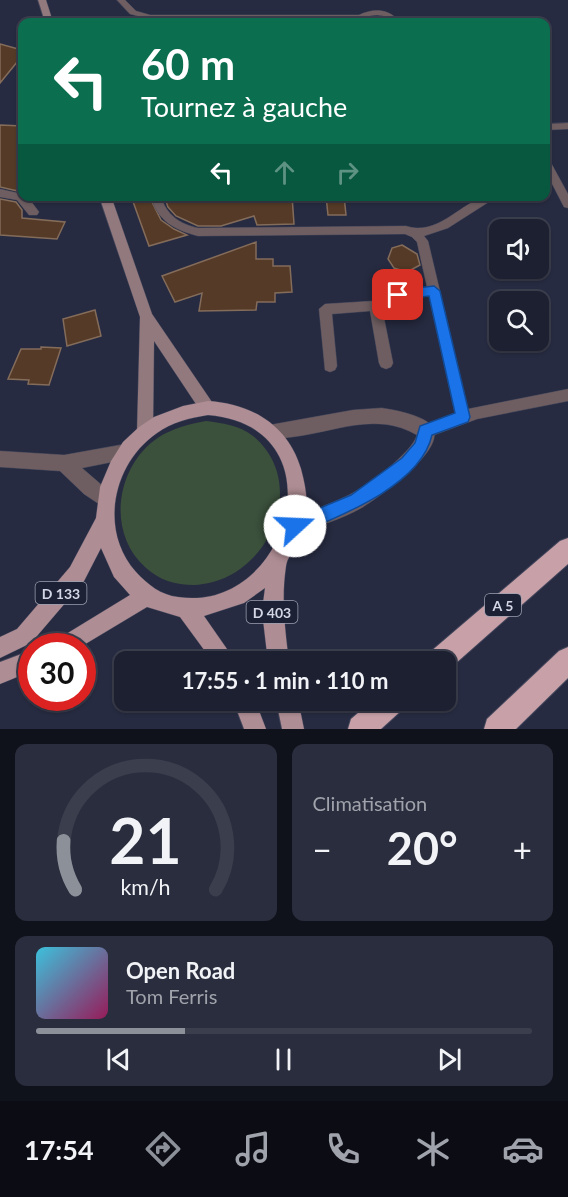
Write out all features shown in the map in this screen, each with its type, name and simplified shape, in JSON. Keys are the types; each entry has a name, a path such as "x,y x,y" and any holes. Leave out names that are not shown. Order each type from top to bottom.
{"highway":[{"name":"A 5","path":"451,651 568,549"},
{"path":"497,729 568,660"}],"main road":[{"path":"42,0 48,18"},
{"path":"107,201 146,316 175,363 208,408"},
{"path":"145,432 146,316"},
{"path":"208,408 230,410 252,418 270,431 285,449 295,472 298,499 295,526 288,545 277,562 252,588 220,604 185,608 165,604 147,596 124,576 110,551 104,522 105,499 112,477 126,452 145,432 186,411 208,408"},
{"name":"D 133","path":"0,648 24,636 77,574 104,522"},
{"name":"D 403","path":"277,562 272,611 277,651"},
{"path":"84,633 147,596"},
{"path":"185,608 218,651"},
{"path":"0,673 18,666"},
{"path":"248,711 255,729"},
{"path":"289,711 293,729"}],"street":[{"path":"121,0 126,9 136,15 220,18"},
{"path":"363,18 368,12 376,12 392,18"},
{"path":"0,193 18,196"},
{"path":"24,201 33,212"},
{"path":"270,431 304,427 361,415 393,416 411,421 426,431 422,447 399,470 356,501 295,526"},
{"path":"0,459 64,463 126,452"},
{"path":"64,463 105,499"}],"lane":[{"path":"550,127 568,126"},
{"path":"550,170 568,204"},
{"path":"158,201 163,213 172,223 183,229 198,232 406,230 416,234 422,241 463,417"},
{"path":"416,234 444,225 485,201"},
{"path":"330,366 325,309 375,306 398,295 434,291"},
{"path":"375,306 386,363"},
{"path":"426,431 477,412 568,395"}],"green space":[{"path":"206,421 236,427 253,436 270,456 279,480 279,504 273,528 260,550 242,568 220,580 194,585 180,584 156,575 145,567 133,553 125,536 121,518 121,499 125,481 133,464 144,449 170,431"}],"building":[{"path":"0,44 18,49 18,61 0,83"},
{"path":"0,125 18,126 18,191 0,187"},
{"path":"0,199 16,202 22,210 22,218 65,222 57,239 0,235"},
{"path":"133,201 152,201 161,220 187,235 149,246"},
{"path":"166,201 292,201 294,224 257,225 254,216 221,226 198,226 176,216"},
{"path":"327,201 345,201 346,215 328,215"},
{"path":"256,242 256,259 273,259 273,266 290,266 292,292 275,293 275,302 257,302 256,310 199,311 202,293 175,302 162,276"},
{"path":"402,245 417,254 420,265 407,272 394,268 388,259 392,248"},
{"path":"95,310 101,336 67,346 63,319"},
{"path":"41,347 61,348 49,385 28,384 29,380 8,379 21,349 41,349"}],"route":[{"path":"295,526 356,501 408,464 422,447 426,431 463,417 434,291 398,295"}]}
